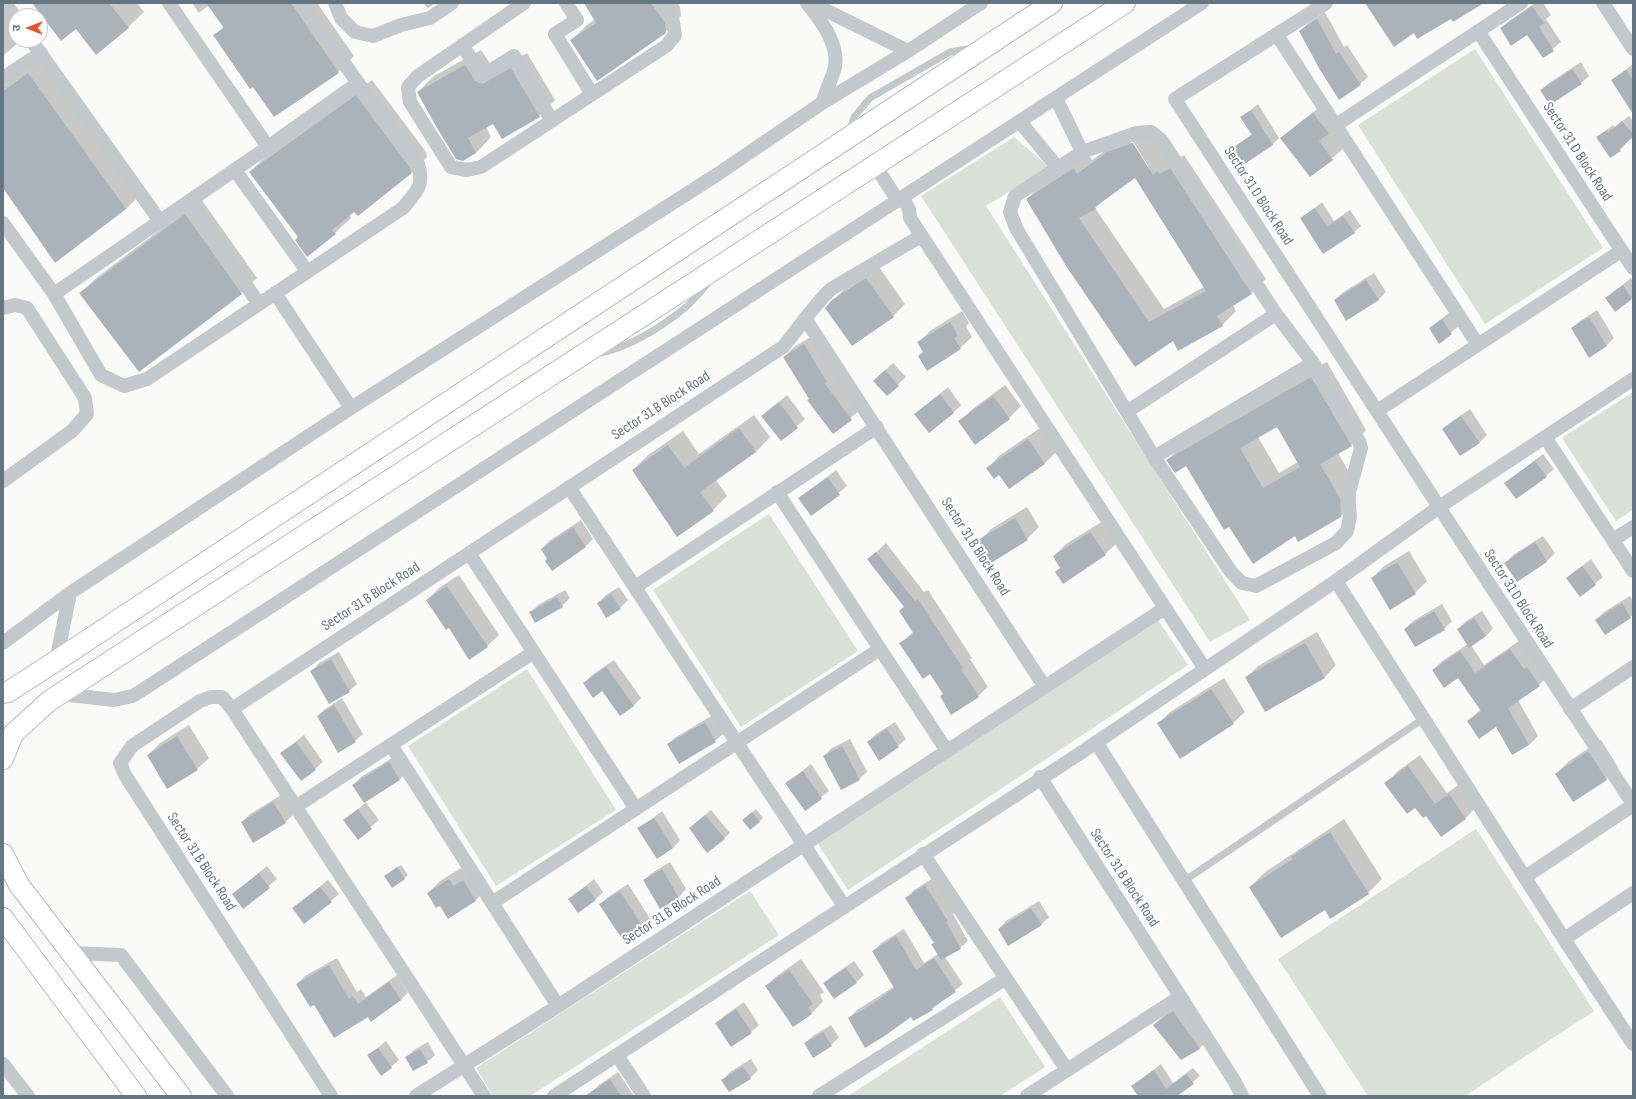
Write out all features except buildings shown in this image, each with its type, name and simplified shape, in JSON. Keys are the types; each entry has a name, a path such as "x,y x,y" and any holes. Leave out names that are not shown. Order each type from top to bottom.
{"street":[{"path":"169,3 268,148"},
{"path":"3,223 54,294 101,375 124,386 147,379 258,303 403,208 418,189 422,176 418,164 358,83 302,3"},
{"path":"335,3 341,18 355,32 373,36 401,25 430,18 452,3"},
{"path":"524,3 418,76 408,87 410,102 451,167 467,170 481,167 666,46 675,35 672,16 663,3"},
{"path":"566,3 577,20 555,34 592,94"},
{"path":"807,3 826,28 834,46 835,67 822,103"},
{"path":"811,3 908,51"},
{"path":"3,643 70,593 351,408 718,174 822,103 908,51 981,3"},
{"path":"3,693 8,692 56,661 1052,3"},
{"path":"3,759 13,734 49,701 1125,3"},
{"path":"60,694 114,700 134,696 461,482 899,201 1202,3"},
{"name":"Sector 31 D Block Road","path":"1326,3 1175,99 1633,804"},
{"path":"1336,125 1521,3"},
{"path":"1603,3 1633,49"},
{"name":"Sector 31 D Block Road","path":"1478,31 1633,268"},
{"path":"1277,35 1478,345"},
{"path":"462,45 482,76 514,56 552,121"},
{"path":"37,48 160,221"},
{"path":"3,78 40,53"},
{"path":"54,294 268,148 358,83"},
{"path":"1056,98 1082,152"},
{"path":"1020,122 1058,168"},
{"path":"1152,132 1162,141 1276,314 1313,363 1359,441 1361,448 1348,496 1350,516 1347,531 1336,543 1256,586 1242,583 1230,572 1154,457 1128,411 1016,228 1010,212 1015,196 1058,168 1082,152 1136,133 1152,132"},
{"path":"875,165 899,201 901,214 910,218 1205,669"},
{"path":"235,170 307,271"},
{"path":"190,201 258,303"},
{"name":"Sector 31 B Block Road","path":"232,708 783,346 806,320 818,301 831,289 921,236"},
{"path":"1377,411 1621,250"},
{"path":"275,293 351,408"},
{"path":"3,308 15,305 27,308 85,398 87,414 72,431 3,481"},
{"path":"1128,411 1276,314"},
{"name":"Sector 31 B Block Road","path":"806,320 1044,686"},
{"path":"1154,457 1313,363"},
{"path":"554,1096 1040,777 1079,754 1336,581 1439,507 1633,379"},
{"path":"635,587 876,427"},
{"path":"1545,437 1633,571"},
{"path":"569,487 844,906"},
{"path":"777,492 946,751"},
{"path":"1613,540 1633,526"},
{"path":"469,553 636,809"},
{"path":"1336,581 1564,939 1633,1044"},
{"path":"56,661 70,593"},
{"name":"Sector 31 B Block Road","path":"416,1096 558,1006 1165,608"},
{"path":"492,903 880,649"},
{"path":"295,807 534,652"},
{"path":"1570,708 1633,667"},
{"name":"Sector 31 B Block Road","path":"331,1096 125,775 120,763 132,746 200,702 211,697 222,697 232,708 484,1096"},
{"path":"1096,742 1320,1096"},
{"path":"391,745 558,1006"},
{"name":"Sector 31 B Block Road","path":"1040,777 1242,1096"},
{"path":"1525,877 1633,804"},
{"path":"3,854 19,885 181,1096"},
{"path":"923,854 1067,1070"},
{"path":"1564,939 1633,893"},
{"path":"3,918 136,1096"},
{"path":"72,953 121,955 227,1096"},
{"path":"819,1096 1006,978"},
{"path":"1027,1096 1180,997"},
{"path":"617,1055 644,1096"},
{"path":"3,1064 28,1096"}],"lane":[{"path":"1184,882 1423,718"}],"shaded area":[{"path":"1475,49 1603,248 1485,324 1358,125"},
{"path":"1014,137 1049,167 986,206 1250,620 1210,642 921,196"},
{"path":"1633,392 1633,510 1616,521 1562,438"},
{"path":"769,514 858,651 741,727 653,590"},
{"path":"1158,620 1188,665 848,890 818,844"},
{"path":"527,669 616,810 496,886 408,746"},
{"path":"1476,829 1594,1011 1465,1096 1368,1096 1278,959"},
{"path":"750,891 779,935 530,1096 493,1096 476,1068"},
{"path":"1000,997 1045,1067 1000,1096 848,1096"}]}
